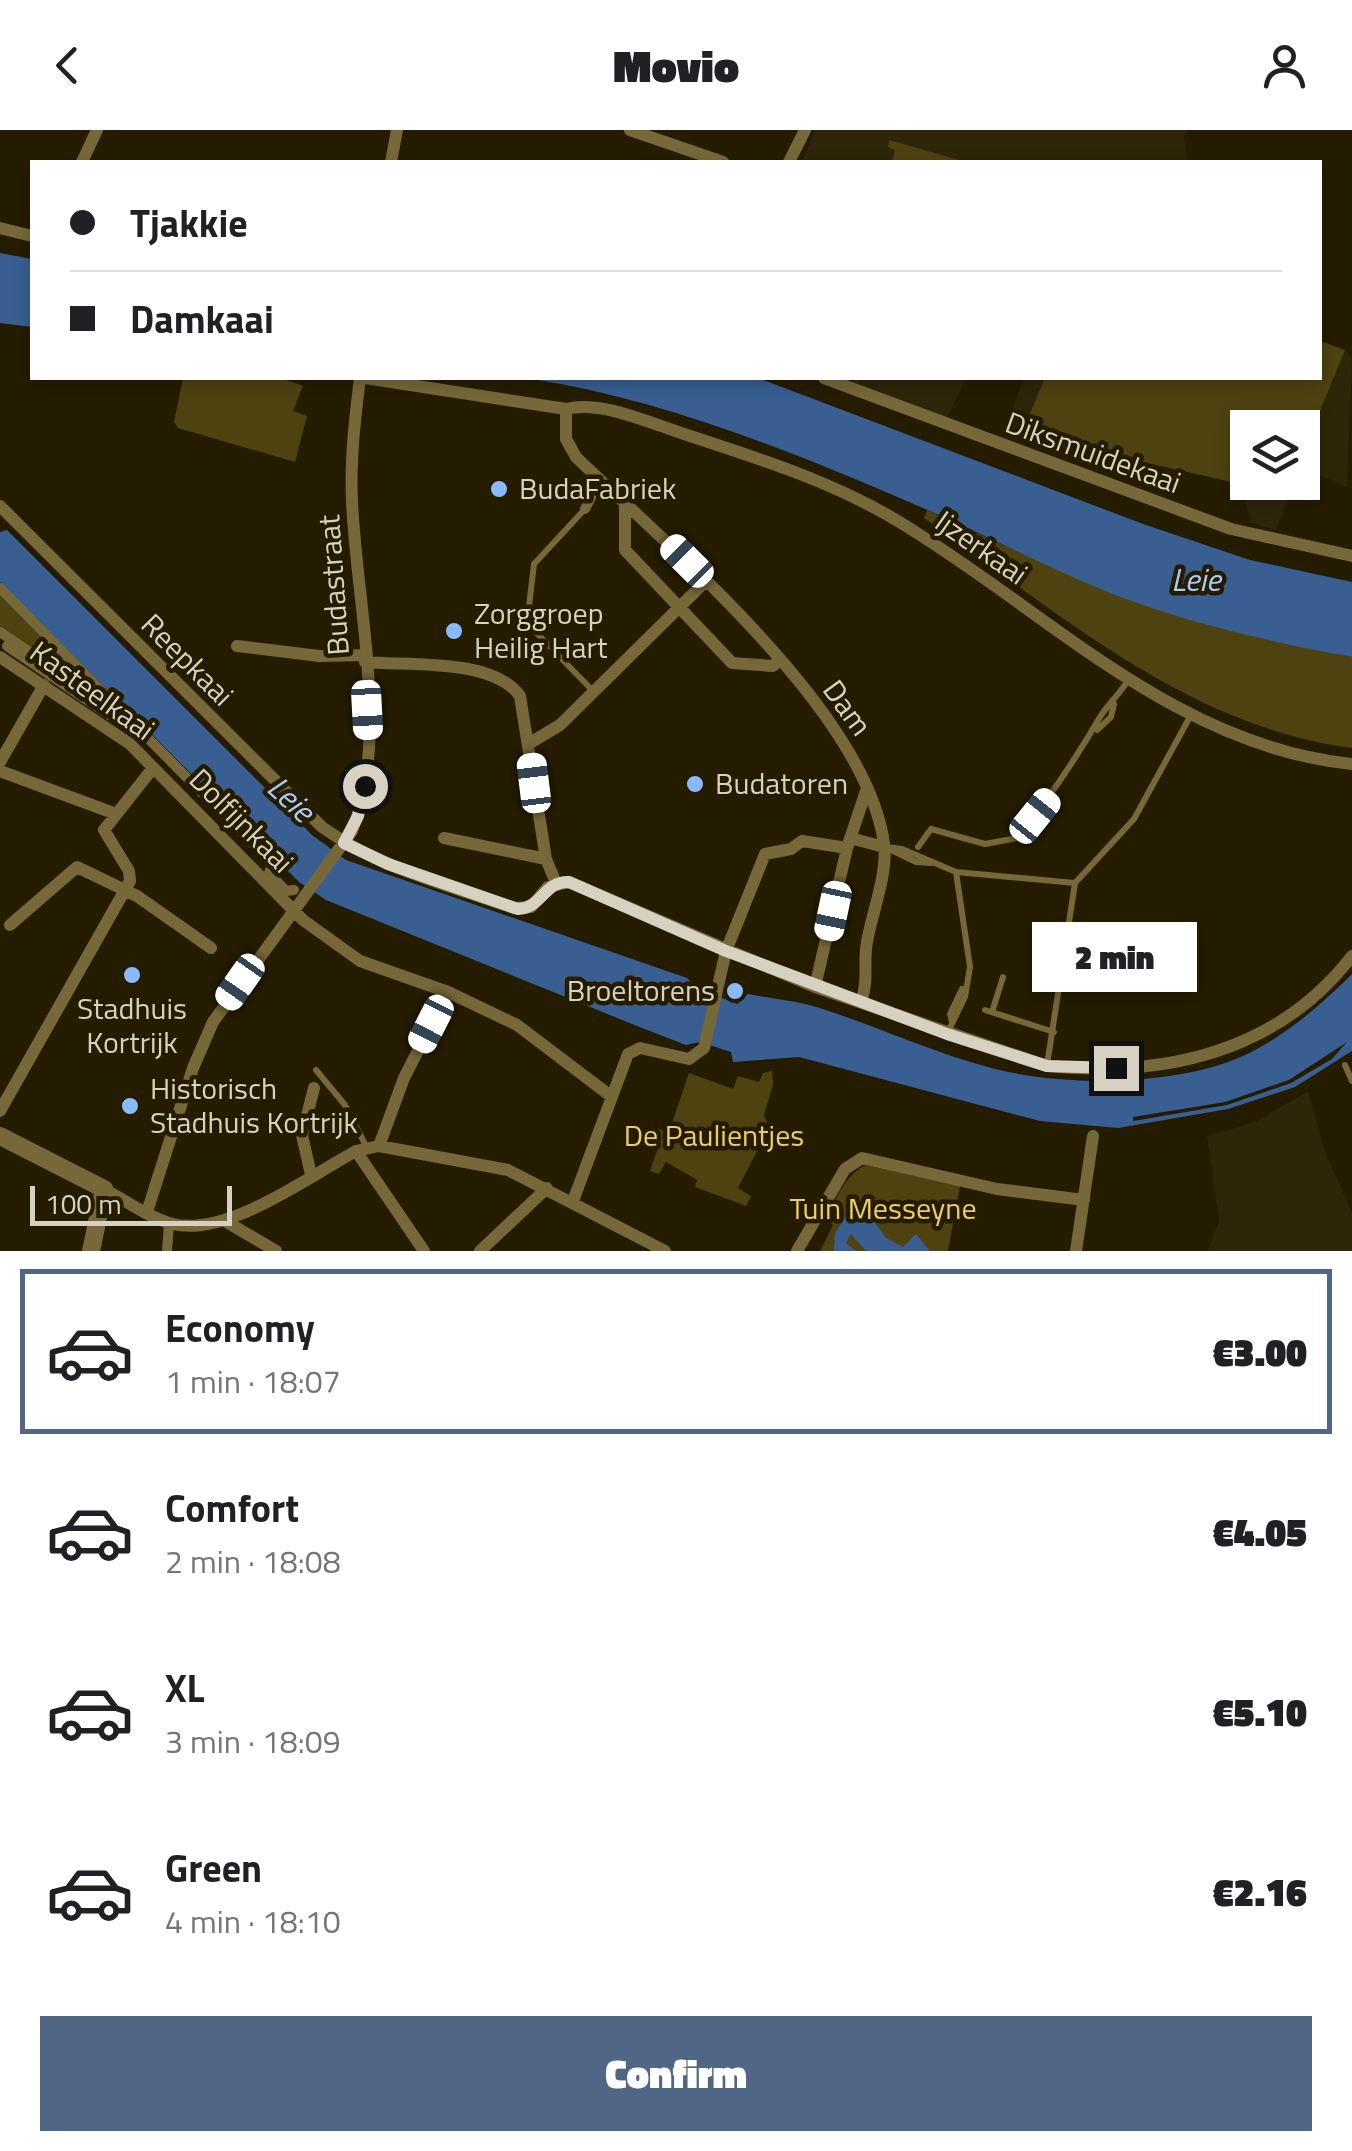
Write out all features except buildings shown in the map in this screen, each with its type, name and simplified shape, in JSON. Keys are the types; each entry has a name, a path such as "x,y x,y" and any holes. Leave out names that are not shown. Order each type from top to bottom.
{"street":[{"path":"83,160 97,130"},
{"path":"391,160 397,130"},
{"path":"630,130 717,160"},
{"path":"790,160 805,130"},
{"path":"0,228 30,236"},
{"name":"Budastraat","path":"146,1212 193,1068 214,1022 340,848 358,816 365,786 365,659 352,501 362,380"},
{"path":"378,380 477,392 566,409"},
{"name":"Diksmuidekaai","path":"829,380 1230,529 1352,556"},
{"name":"Ijzerkaai","path":"566,409 586,407 674,430 851,496 919,534 1129,679 1191,715 1283,751 1352,764"},
{"name":"Dam","path":"566,409 566,439 576,457 706,581 837,730 866,791 884,847 864,957 866,988 861,1001"},
{"path":"585,509 600,480"},
{"path":"625,502 625,550 732,663 773,666 778,661"},
{"name":"Reepkaai","path":"2,514 340,848 518,909 534,905 556,883"},
{"path":"530,743 560,725 706,581"},
{"path":"0,588 113,709 272,864 269,873 286,891 294,890"},
{"path":"0,632 7,647 109,716 113,709"},
{"path":"236,646 489,671 509,680 520,696 546,859 556,883 578,884 726,951 815,986 949,1028 1047,1066 1116,1068 1237,1048 1314,998 1352,956"},
{"name":"Kasteelkaai","path":"7,647 44,685 130,744 153,768"},
{"path":"0,762 44,685"},
{"path":"0,1111 39,1036 124,892 130,874 104,832 153,768"},
{"name":"Dolfijnkaai","path":"153,768 294,911 360,960 448,992 517,1025 612,1097"},
{"path":"0,772 116,814"},
{"path":"815,986 848,843 866,791"},
{"path":"444,838 546,859"},
{"path":"573,1200 633,1050 688,1059 706,1044 726,951 765,854 791,849 802,841 884,847"},
{"path":"10,925 76,867 124,892 212,948"},
{"path":"367,1148 448,992"},
{"path":"312,1175 302,1135 314,1088"},
{"path":"0,1136 170,1224 200,1226 225,1221 367,1148 497,1167 573,1200 664,1251"},
{"path":"1076,1251 1093,1136"},
{"path":"367,1148 424,1251"},
{"path":"798,1251 845,1169 862,1158 997,1189 1084,1200"},
{"path":"480,1251 548,1188"},
{"path":"91,1251 104,1189"},
{"path":"225,1221 276,1251"},
{"path":"167,1251 170,1224"}],"lane":[{"path":"585,509 534,564 527,624 594,692"},
{"path":"918,847 932,829 984,844 1017,838 1096,730 1111,717 1129,679"},
{"path":"1047,1066 1075,883 1134,819 1191,715"},
{"path":"884,847 902,848 956,872 1075,883"},
{"path":"949,1028 964,997 970,966 956,872"},
{"path":"1004,978 988,1011 1054,1032"},
{"path":"1345,1065 1352,1081"},
{"path":"316,1070 345,1105 367,1148"}],"shaded area":[{"path":"815,130 1188,130 1184,136 1187,160 803,160"},
{"path":"1322,342 1345,350 1352,359 1347,487 1320,475 1320,410 1230,410 1230,483 1222,475 1157,451 1004,430 1023,380 1322,380"},
{"path":"848,380 965,380 947,418"},
{"path":"1245,500 1287,500 1276,530 1251,523"},
{"path":"1308,1091 1324,1149 1352,1213 1352,1251 1207,1251 1219,1221 1207,1136 1255,1122"}],"green space":[{"path":"889,140 959,160 892,160 895,150 888,147"},
{"path":"1322,342 1345,350 1320,411 1230,410 1230,482 1080,448 1023,430 1044,380 1322,380"},
{"path":"183,380 286,380 303,386 293,411 307,416 295,462 178,428 174,422"},
{"path":"927,510 1083,579 1186,616 1352,657 1352,748 1292,736 1234,716 1179,690 1126,660 1023,590 924,518"},
{"path":"0,591 113,705 0,631"},
{"name":"De Paulientjes","path":"772,1071 773,1085 764,1115 769,1128 738,1188 751,1196 746,1206 695,1187 697,1180 666,1162 659,1174 650,1171 661,1139 649,1134 652,1127 669,1132 689,1073 733,1089 738,1076 759,1082 763,1073"},
{"name":"Tuin Messeyne","path":"866,1165 960,1186 948,1251 820,1251 833,1225 826,1219 838,1196 852,1175"}],"water":[{"path":"0,253 30,259 30,327 0,323"},
{"name":"Leie","path":"538,380 763,380 1143,524 1250,560 1352,582 1352,657 1229,631 1139,604 778,448 679,414"},
{"path":"7,530 312,835 346,860 687,978 706,998 720,997 737,1004 748,994 805,1004 946,1054 1017,1074 1116,1081 1184,1074 1215,1066 1243,1056 1287,1030 1352,974 1352,1051 1295,1087 1228,1109 1118,1128 1040,1121 799,1057 733,1062 731,1052 700,1042 686,1045 642,1028 326,900 299,882 0,582 0,532"},
{"path":"849,1211 868,1213 886,1238 903,1247 916,1234 930,1251 866,1251 851,1234 846,1243 856,1251 834,1251 835,1233"}],"pier":[{"path":"1347,1042 1332,1059 1291,1083 1227,1105 1133,1121 1133,1117 1225,1102 1289,1080"}],"place":[{"name":"BudaFabriek","path":"499,489"},
{"name":"Zorggroep Heilig Hart","path":"454,631"},
{"name":"Budatoren","path":"695,784"},
{"name":"Stadhuis Kortrijk","path":"132,975"},
{"name":"Broeltorens","path":"735,991"},
{"name":"Historisch Stadhuis Kortrijk","path":"130,1106"}],"route":[{"path":"365,786 358,816 344,843 388,864 518,909 534,905 556,883 578,884 726,951 947,1034 1047,1066 1081,1070 1116,1068"}]}
